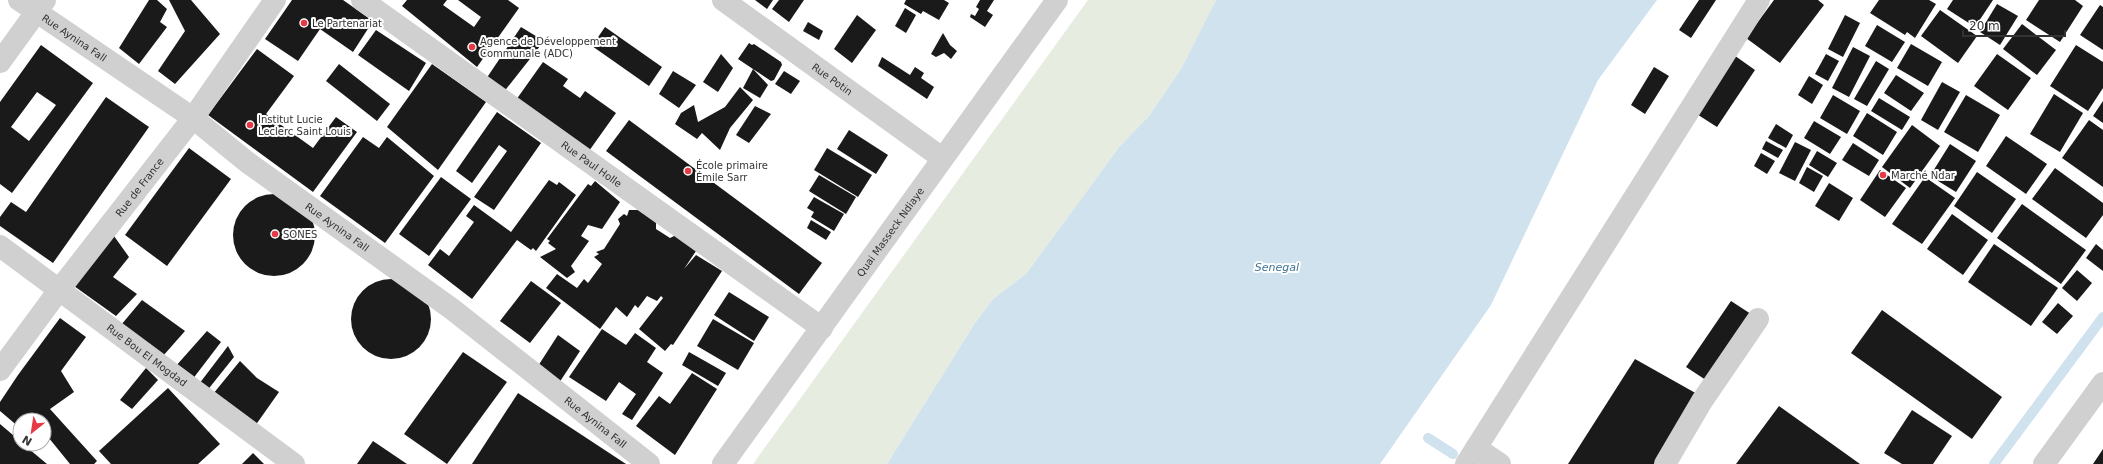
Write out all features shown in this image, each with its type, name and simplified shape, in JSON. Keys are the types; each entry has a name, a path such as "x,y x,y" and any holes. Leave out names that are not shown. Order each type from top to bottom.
{"street":[{"name":"Rue Aynina Fall","path":"19,0 40,6 193,118 247,162 452,309 648,464"},
{"name":"Rue de France","path":"0,370 59,290 193,118 275,0"},
{"name":"Rue Paul Holle","path":"362,0 822,328"},
{"name":"Rue Potin","path":"723,0 942,158"},
{"name":"Quai Masseck Ndiaye","path":"723,464 1057,0"},
{"path":"1500,464 1471,456 1759,0"},
{"path":"0,62 40,6"},
{"name":"Rue Bou El Mogdad","path":"0,246 294,464"},
{"path":"1666,464 1702,401 1758,319"},
{"path":"2044,464 2103,383"}],"shaded area":[{"path":"1088,0 1216,0 1181,69 1149,116 1120,146 1026,274 993,299 975,323 887,464 753,464"}],"water":[{"name":"Senegal","path":"1216,0 1657,0 1598,80 1491,305 1380,464 887,464 975,323 993,299 1026,274 1120,146 1149,116 1181,69"}],"building":[{"path":"149,0 157,0 167,9 160,22 167,27 139,64 119,48"},
{"path":"169,0 191,0 220,34 175,84 158,71 185,31"},
{"path":"292,0 343,0 373,21 353,52 320,29 298,61 265,39"},
{"name":"Agence de Développement Communale (ADC)","path":"407,0 447,0 443,5 474,27 481,17 458,0 508,0 519,8 477,67 402,6"},
{"path":"755,0 773,0 767,9"},
{"path":"779,0 804,0 789,22 772,9"},
{"path":"906,0 944,0 949,3 939,20 923,11 921,14 904,4"},
{"path":"980,0 994,0 987,11 993,15 985,27 970,17 971,14 975,16 979,9 976,7"},
{"path":"1699,0 1716,0 1691,38 1679,30"},
{"path":"1774,0 1818,0 1824,5 1780,63 1746,38"},
{"path":"1879,0 1929,0 1936,4 1915,38 1907,32 1905,35 1870,13"},
{"path":"1953,0 1993,0 1975,27 1947,9"},
{"path":"2039,0 2075,0 2083,6 2060,42 2026,20"},
{"path":"1997,4 2018,16 2000,45 1980,32"},
{"path":"2100,5 2103,7 2103,50 2080,35"},
{"path":"905,8 916,15 906,33 895,26"},
{"path":"1940,10 1977,36 1958,63 1921,36"},
{"path":"857,15 876,30 852,63 834,49"},
{"path":"1845,15 1860,23 1843,57 1828,49"},
{"path":"808,22 823,31 819,40 803,31"},
{"path":"2022,24 2056,50 2037,75 2003,49"},
{"path":"1877,25 1905,42 1892,62 1865,46"},
{"path":"521,27 544,41 503,93 486,79"},
{"path":"605,27 662,67 649,86 592,46"},
{"path":"376,30 426,63 409,91 358,55"},
{"path":"943,33 950,45 957,51 951,59 944,53 936,57 931,54"},
{"path":"749,43 752,45 754,44 781,62 782,65 774,80 771,81 738,59"},
{"path":"1911,44 1942,62 1928,86 1897,68"},
{"path":"41,45 93,83 12,193 0,184 0,102","holes":["37,92 56,105 29,141 11,127"]},
{"path":"2076,45 2103,62 2103,88 2088,111 2050,86"},
{"path":"1853,47 1870,56 1849,97 1832,88"},
{"name":"Institut Lucie Leclerc Saint Louis","path":"257,49 294,76 266,114 313,148 336,117 357,132 313,192 208,115"},
{"path":"1731,53 1755,70 1717,127 1692,111"},
{"path":"721,54 733,68 718,92 703,82"},
{"path":"1826,54 1839,61 1828,81 1815,74"},
{"path":"1997,54 2031,78 2008,110 1974,86"},
{"path":"882,57 910,75 915,67 924,73 921,78 934,87 927,99 878,66"},
{"path":"1876,61 1889,69 1867,106 1854,99"},
{"path":"543,62 568,79 563,86 580,98 585,91 616,113 589,151 516,100"},
{"path":"339,64 390,104 377,121 326,81"},
{"path":"432,64 486,102 438,170 387,127"},
{"path":"1654,67 1669,76 1645,114 1631,105"},
{"path":"753,69 768,85 760,98 743,88"},
{"path":"673,71 696,85 679,108 659,94"},
{"path":"784,71 800,81 791,94 775,84"},
{"path":"1896,75 1924,93 1911,111 1884,93"},
{"path":"1809,76 1823,85 1812,104 1798,95"},
{"path":"1942,82 1960,92 1938,130 1921,120"},
{"path":"740,87 753,100 730,128 720,150 702,133 697,139 675,124 681,113 694,105 698,122 725,107"},
{"path":"2054,94 2083,113 2060,152 2030,134"},
{"path":"1833,95 1860,111 1847,134 1820,118"},
{"path":"1966,95 2000,115 1978,152 1944,132"},
{"path":"106,97 149,127 53,263 0,226 0,217 11,202 26,212"},
{"path":"1879,98 1910,117 1902,130 1871,111"},
{"path":"2103,101 2103,123 2093,116"},
{"path":"755,106 771,114 749,143 736,135"},
{"path":"497,112 541,143 494,210 474,197 507,151 499,145 472,183 456,171"},
{"path":"1867,113 1897,132 1883,155 1853,136"},
{"path":"629,120 822,263 799,294 606,151"},
{"path":"2089,120 2103,130 2103,187 2062,158"},
{"path":"1814,121 1841,137 1830,154 1804,138"},
{"path":"1776,124 1793,135 1786,148 1768,138"},
{"path":"1912,125 1940,146 1910,188 1882,167"},
{"path":"849,130 888,155 876,174 837,149"},
{"path":"2006,136 2047,164 2026,194 1986,166"},
{"path":"363,137 379,148 387,137 434,176 385,243 320,196"},
{"path":"1766,141 1783,150 1778,158 1762,149"},
{"path":"1795,142 1811,150 1795,181 1779,173"},
{"path":"1853,143 1879,160 1869,176 1842,160"},
{"path":"1950,144 1976,161 1956,192 1930,176"},
{"path":"189,148 231,179 167,266 125,235"},
{"path":"827,148 872,175 858,197 814,170"},
{"path":"1817,151 1837,163 1828,177 1809,165"},
{"path":"1761,153 1775,161 1767,174 1754,166"},
{"path":"1807,167 1823,176 1814,192 1799,183"},
{"path":"2055,168 2103,203 2103,215 2086,238 2032,199"},
{"path":"1880,170 1906,188 1885,217 1860,200"},
{"path":"1977,172 2016,199 1992,233 1954,206"},
{"path":"819,175 856,197 846,214 809,191"},
{"path":"441,177 471,199 429,256 399,234"},
{"path":"1925,177 1955,198 1922,244 1892,224"},
{"path":"549,180 557,185 559,182 576,195 536,251 533,248 531,250 517,240 472,299 428,265 440,249 449,256 474,222 466,216 474,205 511,232"},
{"path":"595,181 620,202 602,229 588,225 581,236 589,241 571,266 575,272 567,278 540,257 556,249 548,243 550,241 547,239 588,184 591,186"},
{"path":"1829,183 1853,198 1839,221 1815,206"},
{"name":"SONES","path":"274,194 290,197 303,206 312,219 315,235 312,251 303,264 290,273 274,276 258,273 245,264 236,251 233,235 236,219 245,206 258,197"},
{"path":"814,197 844,214 834,231 811,217 814,212 807,208"},
{"path":"2022,204 2086,250 2061,284 1997,238"},
{"path":"629,210 638,210 656,222 656,229 670,238 676,235 696,251 684,269 696,255 722,271 673,345 671,344 665,351 639,329 663,298 661,296 657,301 647,296 638,308 635,305 627,317 616,307 600,329 546,288 557,274 577,288 584,279 588,283 602,264 594,257 599,254 596,252 604,249 620,224 618,219 624,214 627,216"},
{"path":"1952,214 1988,240 1963,275 1927,249"},
{"path":"811,220 831,232 826,240 807,228"},
{"path":"114,236 129,257 113,277 137,294 116,316 74,286"},
{"path":"1994,244 2058,288 2031,326 1968,282"},
{"path":"2096,244 2103,250 2103,271 2086,258"},
{"path":"2077,270 2092,283 2077,301 2062,288"},
{"path":"391,279 406,282 419,291 428,304 431,319 428,334 419,347 406,356 391,359 376,356 363,347 354,334 351,319 354,304 363,291 376,282"},
{"path":"531,281 561,303 530,343 500,321"},
{"path":"729,292 769,317 754,341 714,315"},
{"path":"142,300 185,331 163,356 121,325"},
{"path":"1731,301 1754,316 1709,382 1686,367"},
{"path":"2058,303 2073,316 2057,334 2042,322"},
{"path":"1882,310 2002,397 1972,439 1851,353"},
{"path":"60,318 86,337 61,371 74,392 50,409 97,461 94,464 70,464 52,442 52,412 12,412 12,421 0,411 0,402"},
{"path":"713,319 754,343 738,370 697,346"},
{"path":"602,329 626,345 635,333 656,348 647,362 663,373 632,420 622,414 636,394 619,382 606,401 569,377"},
{"path":"207,331 221,342 192,380 175,367"},
{"path":"558,335 580,351 559,383 538,366"},
{"path":"228,346 234,357 206,392 199,384"},
{"path":"463,352 507,382 447,464 404,434"},
{"path":"689,352 726,373 718,386 682,365"},
{"path":"1635,359 1699,395 1655,464 1568,464"},
{"path":"240,361 257,378 279,392 255,426 213,394"},
{"path":"146,368 158,380 132,409 120,400"},
{"path":"692,373 717,389 675,455 636,426 659,396 670,404"},
{"path":"168,388 220,444 198,464 111,464 99,451"},
{"path":"518,393 626,464 472,464"},
{"path":"1779,406 1860,464 1736,464"},
{"path":"1912,410 1952,436 1933,464 1902,464 1884,453"},
{"path":"0,424 12,434 12,452 33,452 47,464 0,464"},
{"path":"373,441 407,464 357,464"},
{"path":"2103,449 2103,464 2093,464"},
{"path":"253,453 264,464 242,464"}],"waterway":[{"path":"1994,464 2103,317"},
{"path":"1428,438 1453,454"}],"place":[{"name":"Le Partenariat","path":"304,23"},
{"name":"Agence de Développement Communale (ADC)","path":"472,47"},
{"name":"Institut Lucie Leclerc Saint Louis","path":"250,125"},
{"name":"École primaire Émile Sarr","path":"688,171"},
{"name":"Marché Ndar","path":"1883,175"},
{"name":"SONES","path":"275,234"}]}
